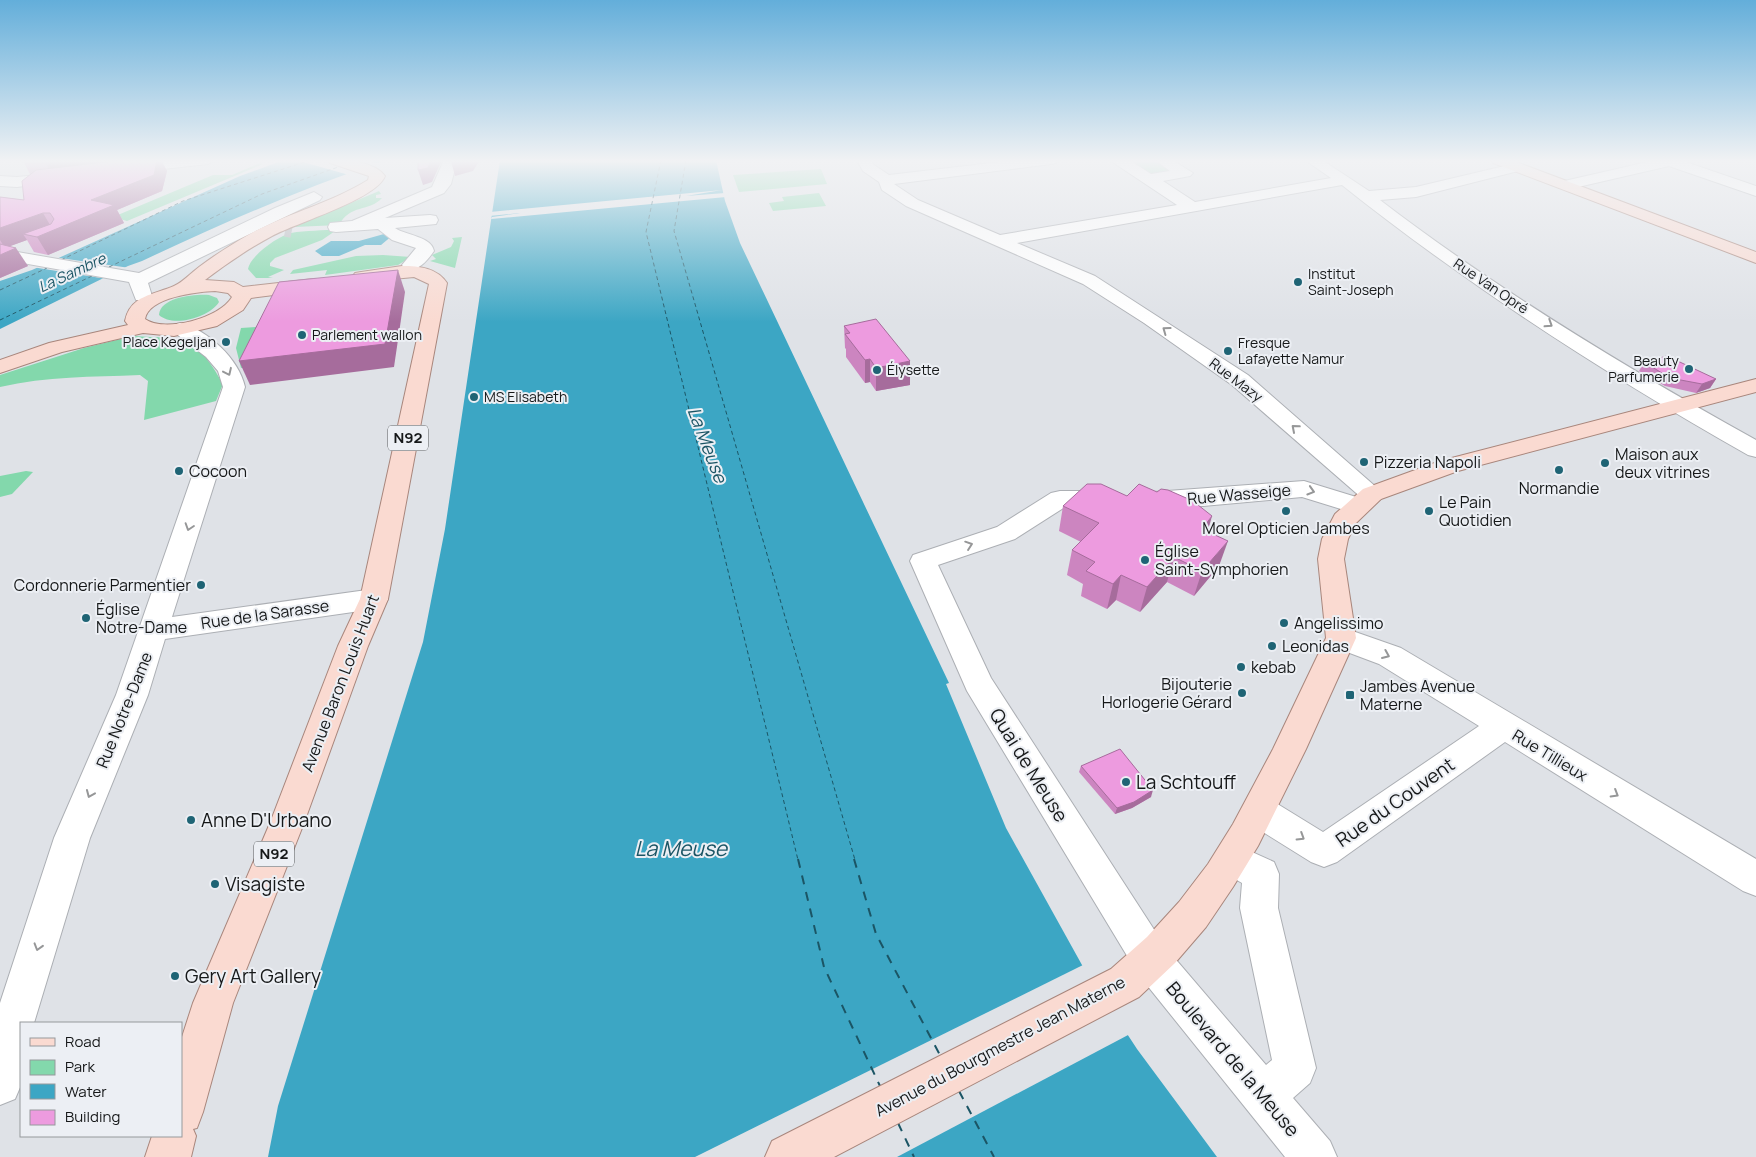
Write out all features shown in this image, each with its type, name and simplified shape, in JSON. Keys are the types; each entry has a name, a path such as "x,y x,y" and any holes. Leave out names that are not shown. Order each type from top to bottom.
{"main road":[{"path":"0,356 76,331 138,297 174,291 235,250 247,235 281,225 307,214"},
{"path":"1641,214 1756,258"},
{"path":"232,311 241,301 232,289 234,261 248,248 247,235"},
{"name":"Avenue Baron Louis Huart","path":"138,297 156,330 180,329 210,322 232,311 308,286 339,280 411,271 431,276 438,283 374,599 353,646 287,823 213,1003 182,1109"},
{"name":"Avenue Baron Louis Huart","path":"174,291 308,286"},
{"path":"0,367 56,347 138,297"},
{"path":"1341,638 1331,559 1334,539 1344,520 1365,500 1449,466 1756,385"},
{"name":"Avenue du Bourgmestre Jean Materne","path":"788,1157 1139,972 1180,931 1232,859 1260,811 1341,638"},
{"path":"168,1157 174,1137"}],"street":[{"path":"4,254 39,252 138,297 284,214"},
{"path":"358,224 382,214"},
{"name":"Rue Mazy","path":"937,214 1089,280 1151,319 1240,380 1365,500"},
{"path":"997,241 1151,214"},
{"name":"Rue Van Opré","path":"1388,214 1501,294 1676,405 1756,450"},
{"path":"336,227 430,220"},
{"path":"388,223 385,227 395,236 424,246 425,251 412,265"},
{"name":"Rue Mazy","path":"1035,234 1073,257 1089,280"},
{"name":"Rue Notre-Dame","path":"0,1084 12,1029 72,838 132,695 234,386 223,362 191,334 180,329"},
{"name":"Rue Wasseige","path":"923,561 1006,533 1060,499 1203,498 1304,489 1365,500"},
{"name":"Quai de Meuse","path":"923,561 978,683 1139,972"},
{"name":"Rue de la Sarasse","path":"155,630 374,599"},
{"name":"Rue Tillieux","path":"1341,638 1390,656 1756,879"},
{"name":"Rue du Couvent","path":"1260,811 1324,851 1503,726"},
{"path":"1232,859 1261,874 1259,908 1295,1068 1262,1096"},
{"name":"Boulevard de la Meuse","path":"1139,972 1262,1096 1314,1157"}],"green space":[{"path":"120,214 144,214 127,221 113,217"},
{"path":"325,214 349,214 343,218 339,225 294,227"},
{"path":"338,229 322,240 275,258 270,263 270,266 284,270 268,277 273,278 256,278 248,269 259,253 272,242 286,235 303,231"},
{"path":"462,237 455,268 430,261 436,259 432,255 451,247 454,241 452,238"},
{"path":"356,256 411,257 398,265 325,275 327,270 290,274 293,270"},
{"path":"209,295 217,298 219,302 208,312 200,316 182,321 173,321 159,315 165,304 172,300 187,296"},
{"path":"269,326 247,367 241,368 236,348 241,328"},
{"path":"133,336 177,340 196,348 205,356 223,384 216,401 144,420 148,381 140,375 52,379 0,387 0,375 84,348"},
{"path":"26,471 33,472 12,494 0,497 0,476"}],"water":[{"name":"La Sambre","path":"156,214 247,214 128,266 0,329 0,281 32,270"},
{"name":"La Meuse","path":"492,214 730,214 740,243 949,683 946,684 1006,828 1082,965 1137,1049 1217,1157 268,1157 278,1106 423,642 445,529"},
{"path":"384,234 393,235 381,245 365,245 339,256 322,256 315,251 331,241 359,241"}],"pier":[{"path":"490,214 510,214 489,216"},
{"path":"513,214 544,214 491,219 492,217"},
{"path":"53,257 130,268 107,279 32,267"},
{"path":"1085,964 1130,1034 897,1157 695,1157"}],"building":[{"path":"0,214 40,214 0,228"},
{"path":"51,214 92,214 37,237 23,234 51,224 54,219"},
{"path":"0,244 16,248 0,255"},
{"path":"398,270 385,344 239,361 279,282"},
{"path":"876,319 910,361 876,368 870,359 865,360 845,334 850,333 844,326"},
{"path":"1667,356 1716,379 1702,384 1670,378 1644,362"},
{"name":"Église Saint-Symphorien","path":"1087,484 1101,484 1127,496 1139,484 1157,492 1161,489 1168,490 1193,501 1212,516 1202,529 1228,541 1202,571 1174,557 1147,587 1121,575 1113,584 1086,571 1095,562 1072,550 1099,523 1063,506"},
{"path":"1120,749 1153,790 1134,802 1117,808 1081,766"}],"ferry route":[{"path":"61,260 156,214"},
{"path":"109,267 220,214"},
{"path":"650,214 646,232 798,860"},
{"path":"677,214 674,231 855,860"},
{"path":"0,290 47,268"},
{"path":"0,320 92,276"},
{"path":"798,859 824,967 880,1086"},
{"path":"854,859 876,934 941,1057"},
{"path":"959,1091 994,1157"},
{"path":"898,1123 914,1157"}],"tunnel":[{"path":"262,224 292,230"}],"place":[{"name":"Institut Saint-Joseph","path":"1298,282"},
{"name":"Parlement wallon","path":"302,335"},
{"name":"Place Kegeljan","path":"226,342"},
{"name":"Fresque Lafayette Namur","path":"1228,351"},
{"name":"Beauty Parfumerie","path":"1689,369"},
{"name":"Élysette","path":"877,370"},
{"name":"MS Elisabeth","path":"474,397"},
{"name":"Pizzeria Napoli","path":"1364,462"},
{"name":"Maison aux deux vitrines","path":"1605,463"},
{"name":"Normandie","path":"1559,470"},
{"name":"Cocoon","path":"179,471"},
{"name":"Morel Opticien Jambes","path":"1286,511"},
{"name":"Le Pain Quotidien","path":"1429,511"},
{"name":"Église Saint-Symphorien","path":"1145,560"},
{"name":"Cordonnerie Parmentier","path":"201,585"},
{"name":"Église Notre-Dame","path":"86,618"},
{"name":"Angelissimo","path":"1284,623"},
{"name":"Leonidas","path":"1272,646"},
{"name":"kebab","path":"1241,667"},
{"name":"Bijouterie Horlogerie Gérard","path":"1242,693"},
{"name":"Jambes Avenue Materne","path":"1350,695"},
{"name":"La Schtouff","path":"1126,782"},
{"name":"Anne D'Urbano","path":"191,820"},
{"name":"Visagiste","path":"215,884"},
{"name":"Gery Art Gallery","path":"175,976"}]}
